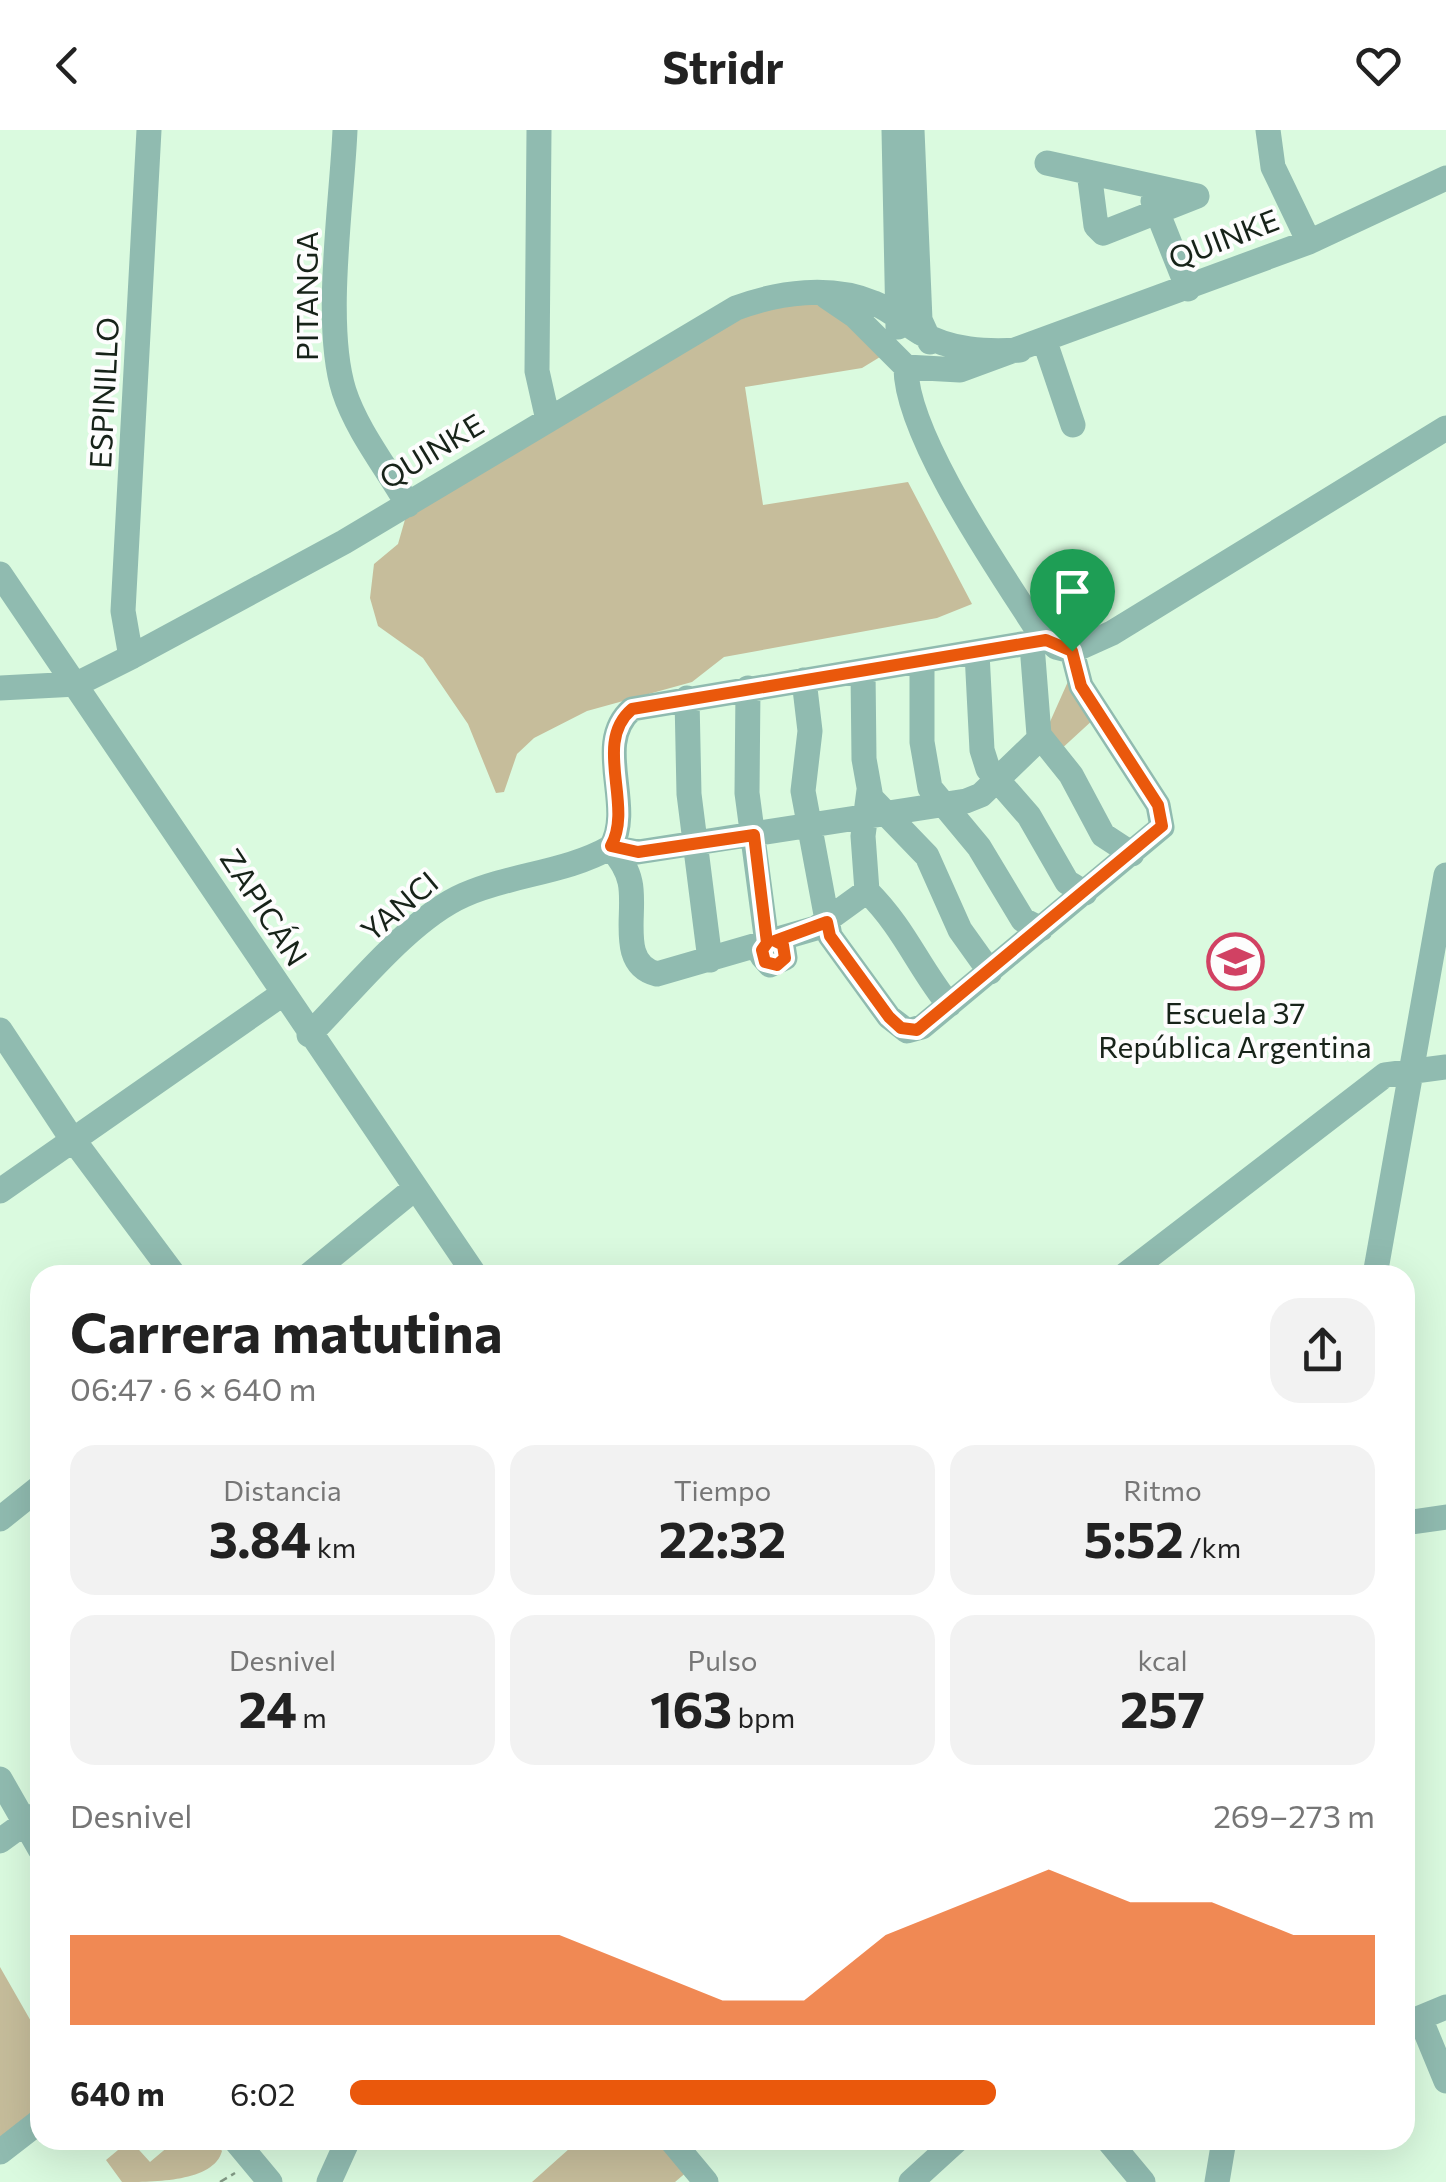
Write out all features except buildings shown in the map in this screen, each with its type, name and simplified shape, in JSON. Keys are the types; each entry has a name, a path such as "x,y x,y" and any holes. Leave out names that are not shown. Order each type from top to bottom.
{"street":[{"name":"ESPINILLO","path":"131,657 124,611 149,130"},
{"name":"PITANGA","path":"345,130 337,303 340,375 352,410 408,505"},
{"path":"538,130 537,371 548,420"},
{"path":"894,130 898,317 911,403 940,464 1039,642 1039,735 1072,775 1104,835 1122,852 1132,854"},
{"path":"822,294 907,360 932,356 923,335 912,130"},
{"path":"1268,130 1273,167 1309,242"},
{"path":"1047,163 1089,172 1150,186 1197,196 1108,233 1098,230 1089,172"},
{"name":"QUINKE","path":"907,360 960,370 1032,346 1309,242 1446,178"},
{"path":"1150,186 1156,214 1188,289"},
{"name":"QUINKE","path":"77,684 408,505 736,308 780,294 863,299 923,335 977,350 1032,346"},
{"path":"1032,346 1073,425"},
{"path":"867,891 827,922 771,942 658,974 642,968 633,951 630,883 611,846 618,828 616,736 623,716 642,705 1039,642 1072,651 1112,633 1446,428"},
{"name":"ZAPICÁN","path":"0,574 468,1265"},
{"path":"804,680 810,731 804,782 808,827 830,936 901,1028 917,1030 1158,833 1164,820 1081,686 1072,651"},
{"path":"977,653 982,750 998,781 1029,816 1067,882 1085,893"},
{"path":"922,662 924,762 930,788 979,847 1023,920 1041,930"},
{"path":"863,670 873,806 867,891 906,935 923,973 949,1006"},
{"path":"0,688 77,684"},
{"path":"748,688 751,746 746,782 771,942"},
{"path":"688,698 689,794 710,960"},
{"path":"611,846 638,852 808,827 873,806 974,799 1035,744"},
{"path":"873,806 927,856 960,930 990,972"},
{"name":"YANCI","path":"309,1035 438,910 486,886 589,859 611,846"},
{"path":"1378,1265 1446,876"},
{"path":"0,1191 78,1140 281,994"},
{"path":"0,1030 167,1265"},
{"path":"1137,1265 1386,1075 1446,1068"},
{"path":"321,1265 414,1190"},
{"path":"0,1519 30,1495"},
{"path":"1415,1522 1446,1517"},
{"path":"0,1779 30,1814"},
{"path":"0,1841 30,1820"},
{"path":"1415,2020 1446,2007"},
{"path":"1415,2026 1446,2082"},
{"path":"0,2152 30,2129"},
{"path":"243,2150 270,2182"},
{"path":"329,2182 343,2150"},
{"path":"679,2150 706,2182"},
{"path":"910,2182 947,2150"},
{"path":"1116,2150 1143,2182"},
{"path":"1217,2182 1222,2150"}],"shaded area":[{"path":"803,300 838,311 880,357 862,368 745,387 763,505 908,482 972,604 937,618 724,657 692,682 587,711 534,738 517,754 504,792 496,793 468,724 423,658 378,626 370,598 374,564 398,544 406,516 734,319"},
{"path":"1070,677 1095,718 1058,752 1045,733"},
{"path":"0,1967 30,2020 30,2119 0,2143"},
{"path":"118,2150 139,2150 150,2162 164,2150 222,2151 207,2169 166,2180 122,2182 106,2160"},
{"path":"568,2150 672,2150 689,2170 675,2182 532,2182"}],"place":[{"name":"Escuela 37 República Argentina","path":"1235,961"}],"route":[{"path":"1046,640 1072,651 1081,686 1158,805 1164,820 1162,826 922,1028 912,1032 889,1017 830,936 827,922 775,941 783,945 785,958 777,965 765,962 762,950 767,943 758,895 754,835 638,852 611,846 618,828 616,736 623,716 632,709 1046,640"}]}
